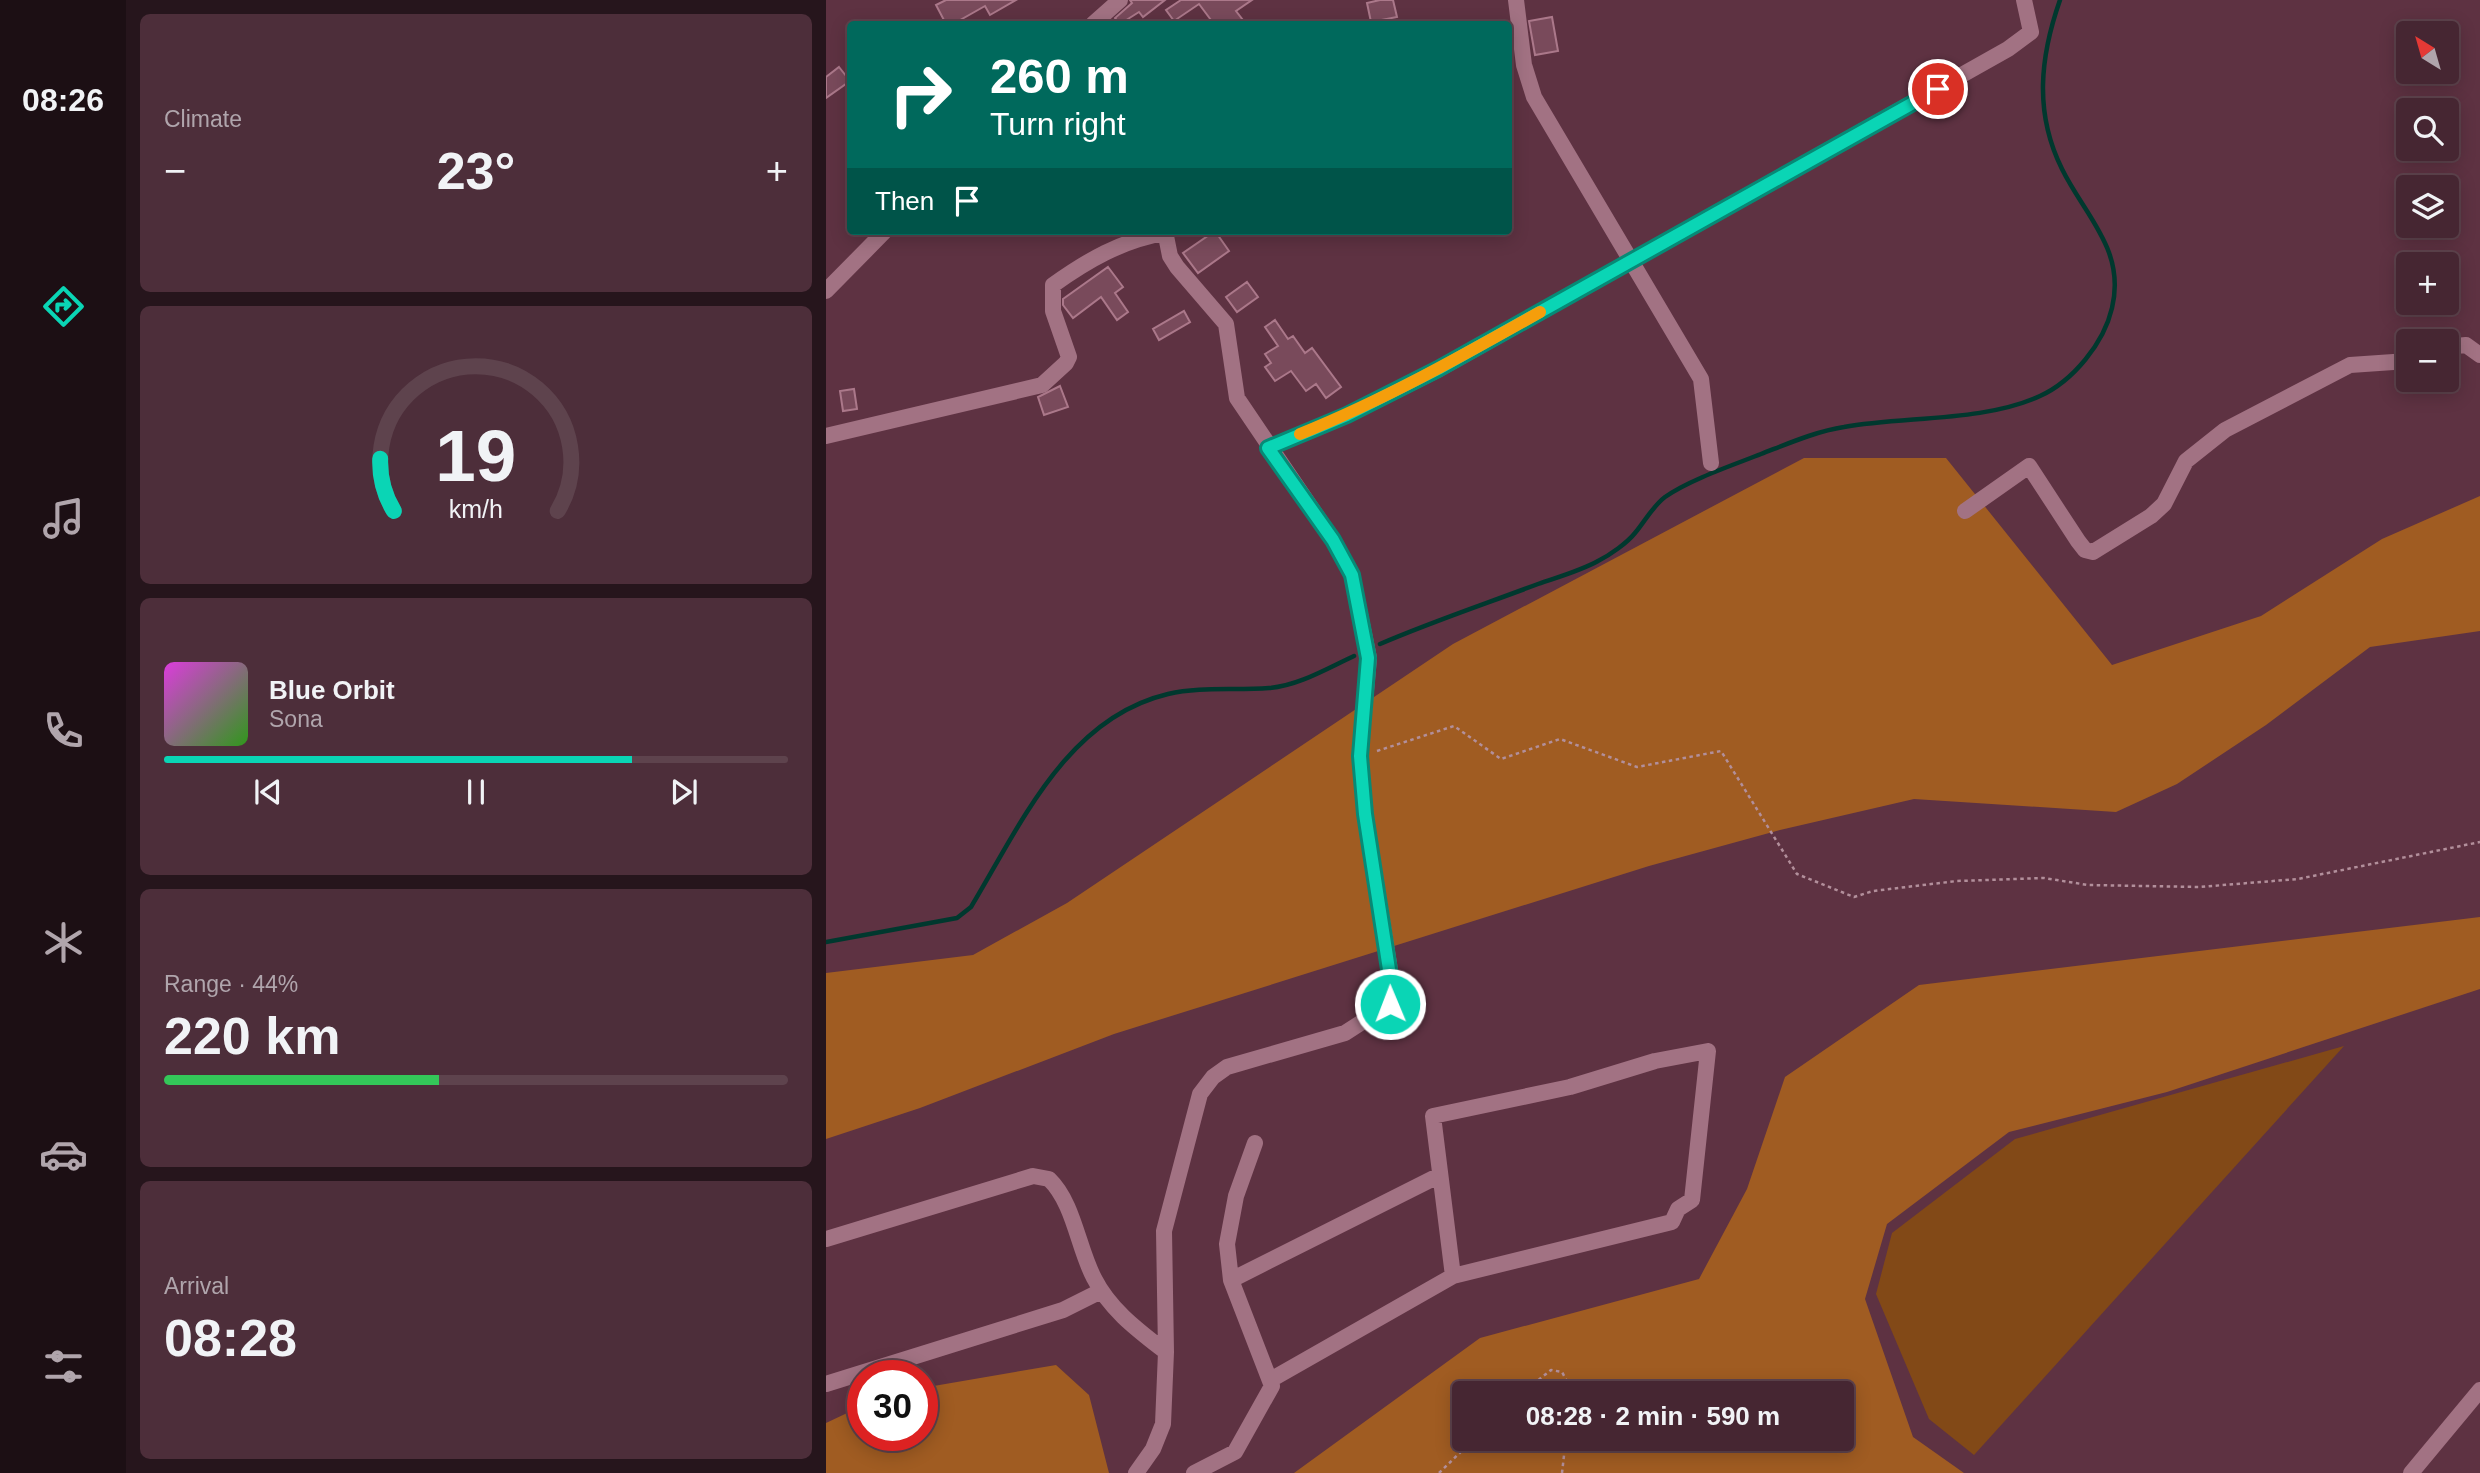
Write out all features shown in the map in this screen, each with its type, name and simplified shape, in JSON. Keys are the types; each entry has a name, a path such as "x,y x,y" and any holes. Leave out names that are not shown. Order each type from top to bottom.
{"street":[{"path":"1096,21 1120,0"},
{"path":"1516,0 1524,65 1534,97 1633,260 1701,379 1712,463"},
{"path":"1268,448 1347,415 1438,369 2008,49 2031,32 2024,0"},
{"path":"826,291 882,235"},
{"path":"826,436 1042,385 1069,357 1053,311 1053,285 1081,265 1123,243 1154,235"},
{"path":"1136,1473 1153,1449 1163,1424 1166,1352 1164,1231 1200,1094 1213,1077 1227,1067 1345,1033 1390,1004 1392,989 1365,814 1360,756 1368,658 1352,575 1333,540 1268,448 1237,398 1226,324 1177,267 1170,256 1166,235"},
{"path":"2459,346 2466,345 2480,355"},
{"path":"1965,511 2029,466 2078,541 2085,550 2093,552 2151,516 2164,504 2186,461 2225,430 2350,365 2396,362"},
{"path":"1272,1380 1453,1276 1672,1222 1678,1209 1692,1200 1708,1051 1655,1061 1570,1087 1433,1116 1453,1276"},
{"path":"1194,1473 1236,1452 1272,1386 1272,1380 1231,1280 1227,1244 1236,1196 1255,1143"},
{"path":"1231,1280 1440,1175"},
{"path":"826,1239 1033,1176 1049,1179 1056,1186 1101,1291 1125,1320 1166,1352"},
{"path":"826,1384 1063,1310 1101,1291"},
{"path":"2411,1473 2480,1390"}],"path":[{"path":"1360,756 1454,726 1501,760 1560,739 1637,767 1721,751 1797,874 1854,897 1873,891 1957,881 2045,878 2088,885 2199,887 2298,879 2480,842"},
{"path":"1537,1381 1551,1370 1562,1372 1567,1381"},
{"path":"1439,1473 1462,1451"},
{"path":"1562,1473 1565,1451"}],"shaded area":[{"path":"1804,458 1946,458 2112,665 2261,616 2382,539 2480,496 2480,631 2370,647 2266,725 2177,784 2116,812 1914,799 1780,830 1649,866 1114,1034 920,1108 826,1139 826,973 973,955 1067,903 1453,644"},
{"path":"2480,917 2480,989 2167,1092 2009,1132 1887,1224 1865,1299 1913,1437 1964,1473 1294,1473 1480,1338 1699,1279 1747,1189 1785,1077 1919,985"},
{"path":"2344,1046 1974,1455 1929,1419 1876,1294 1892,1233 2015,1139"},
{"path":"1056,1365 1089,1395 1109,1473 826,1473 826,1423 847,1413 847,1451 938,1451 938,1385"}],"building":[{"path":"946,0 1016,0 990,15 985,6 958,21 944,21 936,5"},
{"path":"1130,0 1165,0 1143,17 1139,12 1125,21 1118,21 1115,18 1132,3"},
{"path":"1181,0 1252,0 1236,11 1244,21 1212,21 1199,4 1174,21 1166,10"},
{"path":"1393,0 1397,17 1371,21 1367,3"},
{"path":"1552,17 1558,51 1535,55 1529,21"},
{"path":"839,67 847,77 847,83 826,98 826,77"},
{"path":"1209,235 1218,235 1229,251 1198,273 1183,253"},
{"path":"1108,267 1123,287 1115,293 1128,312 1117,320 1101,297 1073,318 1063,305 1063,299"},
{"path":"1247,282 1258,297 1237,312 1226,297"},
{"path":"1184,311 1190,322 1159,340 1153,329"},
{"path":"1275,320 1288,339 1293,336 1305,353 1312,348 1341,387 1326,398 1316,384 1306,391 1291,371 1275,381 1265,367 1271,363 1265,354 1278,346 1265,327"},
{"path":"1060,386 1068,407 1044,415 1038,397"},
{"path":"854,389 857,409 843,411 840,391"}],"waterway":[{"path":"1380,644 1591,565 1628,541 1665,497 1725,468 1802,438 1834,429 1969,414 2018,404 2040,396 2075,371 2102,334 2112,308 2115,287 2113,268 2101,234 2062,169 2047,127 2044,64 2060,0"},
{"path":"826,942 957,918 971,907 1028,810 1050,779 1074,751 1101,726 1132,707 1180,692 1280,687 1313,676 1354,656"}],"slow traffic":[{"path":"1300,434 1347,415 1438,369 1540,312"}],"route":[{"path":"1390,1004 1392,989 1365,814 1360,756 1368,658 1352,575 1333,540 1268,448 1347,415 1438,369 1938,89"}]}
